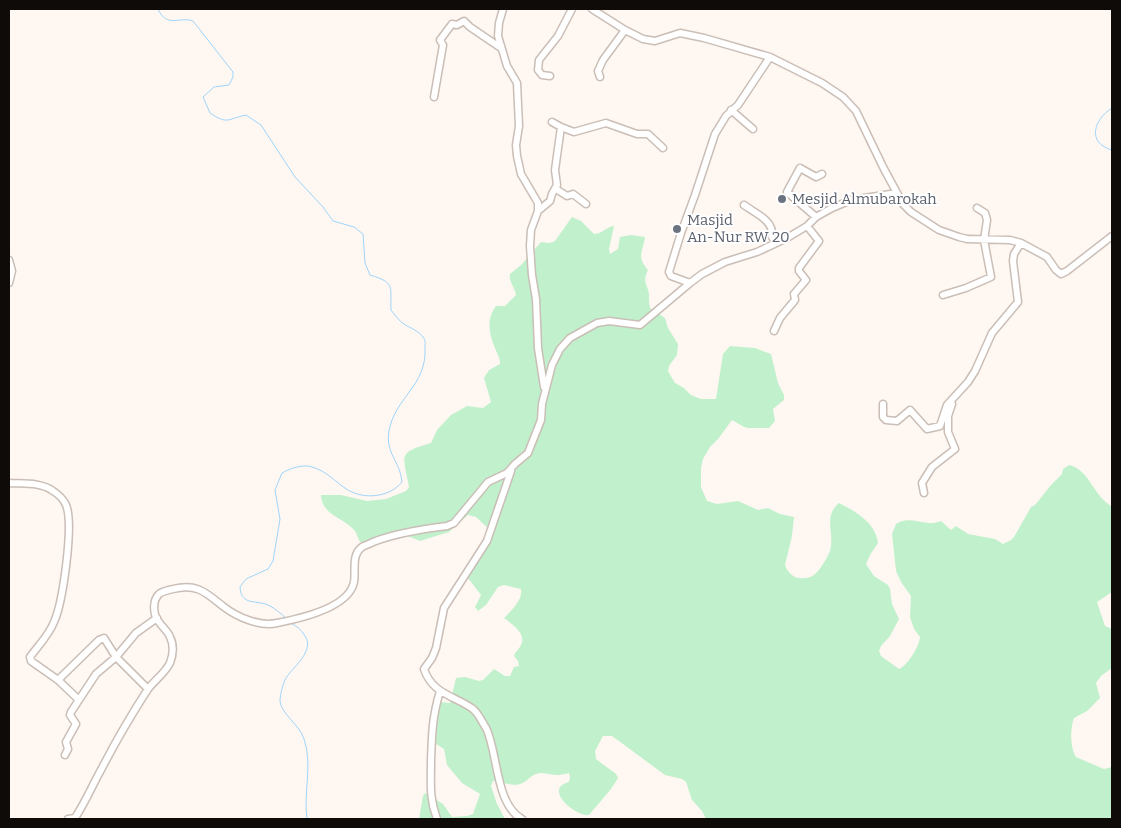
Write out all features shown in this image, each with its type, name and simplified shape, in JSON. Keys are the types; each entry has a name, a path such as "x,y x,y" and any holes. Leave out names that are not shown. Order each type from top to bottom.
{"street":[{"path":"503,9 498,30 507,66 517,83 519,126 516,145 519,165 521,174 537,200 538,211 532,230 530,246 536,299 538,348 545,391"},
{"path":"550,76 542,74 538,70 539,60 558,36 572,9"},
{"path":"592,9 642,39 655,41 680,33 770,57 822,83 852,105 903,204 911,212 939,230 967,240 1010,240 1021,243 1047,257 1061,274 1112,236"},
{"path":"434,97 443,45 440,40 452,24 457,25 464,21 501,48"},
{"path":"600,78 598,71 603,60 625,30"},
{"path":"690,283 671,276 670,272 681,233 715,134 731,110 738,105 770,57"},
{"path":"731,110 753,129"},
{"path":"552,122 574,132 606,123 637,134 648,134 663,148"},
{"path":"538,211 550,202 556,188 556,167 561,127"},
{"path":"816,217 787,192 800,168 816,177 822,174"},
{"path":"556,188 568,196 574,194 586,204"},
{"path":"73,819 148,689 169,665 172,650 170,634 157,618 154,601 160,593 191,587 207,592 224,607 242,617 266,624 284,622 328,608 348,593 354,581 353,564 363,546 392,535 454,524 482,487 494,478 507,473 528,453 540,420 552,365 560,349 570,338 597,323 609,321 640,325 702,274 724,262 757,252 787,238 807,226 816,217 851,200 897,193"},
{"path":"744,205 770,223 773,230 772,237 776,243"},
{"path":"943,295 966,288 991,277 984,240 987,220 985,213 977,208"},
{"path":"774,331 780,318 795,300 794,294 806,280 799,271 799,268 819,241 807,226"},
{"path":"883,404 884,419 897,421 910,410 928,429 940,426 947,405 976,371 992,333 1018,302 1013,261 1014,254 1021,243"},
{"path":"9,260 12,271 9,283"},
{"path":"924,493 922,483 928,472 954,449 948,432 948,416 954,396"},
{"path":"512,467 488,541 444,608 436,648 432,658 424,668 440,692 474,710 479,716 489,736 498,777 508,803 517,817 522,819"},
{"path":"9,483 43,486 53,490 66,503 68,511 68,539 65,582 55,621 30,660 58,680 79,700"},
{"path":"65,755 68,749 66,742 76,724 70,714 96,674 116,657 136,633 157,618"},
{"path":"58,680 101,638 107,640 116,657 148,689"},
{"path":"437,819 431,803 430,787 433,717 440,692"}],"green space":[{"path":"572,217 581,221 594,234 614,226 609,249 610,254 618,249 620,237 631,235 645,237 641,257 648,270 645,280 650,308 665,318 668,328 678,344 677,355 669,366 668,371 675,383 691,395 701,399 716,399 723,354 730,346 755,348 771,354 778,383 784,395 784,400 773,409 775,421 769,428 748,428 732,420 710,447 703,459 701,487 707,501 717,504 738,501 758,510 768,508 780,514 794,517 792,536 785,565 790,573 799,578 814,575 830,552 830,518 834,508 839,503 864,518 873,529 878,543 866,564 874,576 888,585 892,604 899,619 879,651 881,656 899,669 906,664 918,646 920,637 914,629 910,617 911,596 896,571 892,534 896,524 908,520 930,523 941,521 951,530 956,526 968,534 995,539 1003,544 1014,537 1031,507 1035,505 1062,474 1063,469 1069,465 1083,473 1101,497 1112,507 1112,592 1097,602 1105,626 1112,629 1112,668 1101,676 1096,683 1100,698 1087,711 1074,718 1071,733 1076,757 1104,769 1112,767 1112,819 706,819 702,811 692,800 686,782 682,779 665,775 612,736 603,736 595,751 596,759 616,774 618,778 589,815 577,812 564,802 560,796 559,790 569,782 569,773 557,775 538,773 523,783 516,785 493,781 491,786 497,804 505,819 419,819 425,793 443,804 452,817 473,814 480,794 462,783 447,765 444,749 436,744 440,702 450,703 456,678 465,677 479,681 483,680 494,669 505,676 510,676 514,667 519,666 514,656 521,645 522,637 518,630 504,618 518,601 521,589 504,585 498,587 486,605 478,611 475,607 481,595 468,578 493,533 476,517 468,515 449,532 420,541 395,531 368,542 360,542 351,527 325,508 321,495 341,495 367,501 386,499 406,491 409,487 404,461 405,456 412,449 431,443 437,430 451,415 467,406 483,408 491,402 484,378 489,370 500,364 490,332 490,321 493,311 496,306 505,306 516,295 510,274 521,265 541,242 550,243 555,241"}],"waterway":[{"path":"158,9 165,19 193,21 233,72 229,85 214,87 203,97 210,113 224,120 246,115 261,125 295,177 323,207 333,221 354,227 363,234 365,263 370,275 388,283 391,290 391,310 400,321 419,333 425,341 424,361 421,372 397,409 389,431 389,445 401,475 402,482 397,487 384,494 369,496 348,490 327,474 312,467 297,467 282,473 275,490 280,519 273,561 268,569 246,579 240,587 243,597 247,600 270,606 286,618"},
{"path":"1112,108 1101,118 1096,130 1098,142 1112,150"},
{"path":"291,623 304,634 307,647 302,658 285,680 280,701 281,706 302,734 307,749 307,819"}],"place":[{"name":"Mesjid Almubarokah","path":"782,199"},
{"name":"Masjid An-Nur RW 20","path":"677,229"}]}
